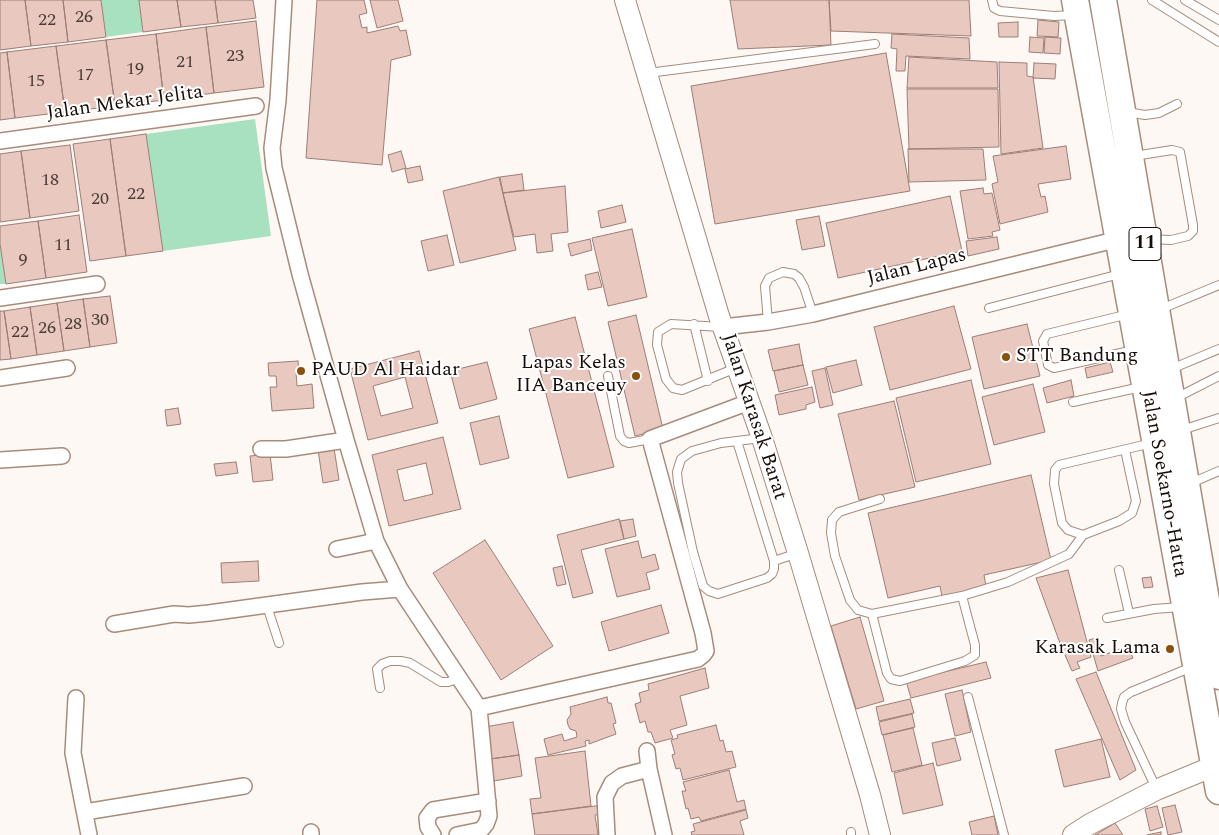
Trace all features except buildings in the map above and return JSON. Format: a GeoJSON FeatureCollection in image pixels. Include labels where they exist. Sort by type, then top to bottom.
{"type":"FeatureCollection","features":[{"type":"Feature","properties":{"kind":"highway","name":"Jalan Soekarno-Hatta"},"geometry":{"type":"LineString","coordinates":[[1103,1],[1130,157],[1131,239],[1125,273],[1144,312],[1167,371],[1172,400],[1166,437],[1185,606],[1217,778]]}},
{"type":"Feature","properties":{"kind":"highway","name":"Jalan Soekarno-Hatta"},"geometry":{"type":"LineString","coordinates":[[1077,7],[1131,239],[1144,312],[1139,349],[1146,386],[1186,485],[1219,676]]}},
{"type":"Feature","properties":{"kind":"street"},"geometry":{"type":"LineString","coordinates":[[284,0],[278,100],[272,148],[274,168],[300,274],[376,541],[400,589],[479,708],[489,816],[481,830],[457,835]]}},
{"type":"Feature","properties":{"kind":"street","name":"Jalan Karasak Barat"},"geometry":{"type":"LineString","coordinates":[[625,0],[723,327],[762,438],[798,553],[870,795],[880,835]]}},
{"type":"Feature","properties":{"kind":"street","name":"Jalan Mekar Jelita"},"geometry":{"type":"LineString","coordinates":[[0,141],[256,106]]}},
{"type":"Feature","properties":{"kind":"street","name":"Jalan Lapas"},"geometry":{"type":"LineString","coordinates":[[723,327],[813,314],[1131,239]]}},
{"type":"Feature","properties":{"kind":"street"},"geometry":{"type":"LineString","coordinates":[[0,298],[96,284]]}},
{"type":"Feature","properties":{"kind":"street"},"geometry":{"type":"LineString","coordinates":[[0,378],[67,368]]}},
{"type":"Feature","properties":{"kind":"street"},"geometry":{"type":"LineString","coordinates":[[479,708],[698,659],[704,655],[706,651],[704,633],[650,439],[749,402]]}},
{"type":"Feature","properties":{"kind":"street"},"geometry":{"type":"LineString","coordinates":[[261,449],[286,450],[346,440]]}},
{"type":"Feature","properties":{"kind":"street"},"geometry":{"type":"LineString","coordinates":[[0,460],[62,456]]}},
{"type":"Feature","properties":{"kind":"street"},"geometry":{"type":"LineString","coordinates":[[337,549],[376,541]]}},
{"type":"Feature","properties":{"kind":"street"},"geometry":{"type":"LineString","coordinates":[[114,624],[174,614],[189,615],[362,592],[400,589]]}},
{"type":"Feature","properties":{"kind":"street"},"geometry":{"type":"LineString","coordinates":[[76,698],[73,753],[89,835]]}},
{"type":"Feature","properties":{"kind":"street"},"geometry":{"type":"LineString","coordinates":[[647,750],[649,769],[664,835]]}},
{"type":"Feature","properties":{"kind":"street"},"geometry":{"type":"LineString","coordinates":[[607,835],[605,797],[612,783],[622,776],[649,769]]}},
{"type":"Feature","properties":{"kind":"street"},"geometry":{"type":"LineString","coordinates":[[1077,834],[1090,824],[1156,790],[1217,778]]}},
{"type":"Feature","properties":{"kind":"street"},"geometry":{"type":"LineString","coordinates":[[85,812],[244,786]]}},
{"type":"Feature","properties":{"kind":"street"},"geometry":{"type":"LineString","coordinates":[[433,835],[428,827],[427,818],[433,810],[488,801]]}},
{"type":"Feature","properties":{"kind":"lane"},"geometry":{"type":"LineString","coordinates":[[992,0],[994,8],[1000,11],[1054,16],[1077,7]]}},
{"type":"Feature","properties":{"kind":"lane"},"geometry":{"type":"LineString","coordinates":[[1152,0],[1219,42]]}},
{"type":"Feature","properties":{"kind":"lane"},"geometry":{"type":"LineString","coordinates":[[1185,0],[1219,20]]}},
{"type":"Feature","properties":{"kind":"lane"},"geometry":{"type":"LineString","coordinates":[[646,74],[875,44]]}},
{"type":"Feature","properties":{"kind":"lane"},"geometry":{"type":"LineString","coordinates":[[1122,112],[1145,115],[1159,113],[1177,104]]}},
{"type":"Feature","properties":{"kind":"lane"},"geometry":{"type":"LineString","coordinates":[[1130,157],[1172,150],[1180,152],[1193,225],[1193,231],[1188,236],[1170,240],[1131,239]]}},
{"type":"Feature","properties":{"kind":"lane"},"geometry":{"type":"LineString","coordinates":[[768,322],[765,286],[769,278],[783,272],[794,274],[799,278],[813,314]]}},
{"type":"Feature","properties":{"kind":"lane"},"geometry":{"type":"LineString","coordinates":[[989,308],[1125,273]]}},
{"type":"Feature","properties":{"kind":"lane"},"geometry":{"type":"LineString","coordinates":[[1139,349],[1054,368],[1048,365],[1043,341],[1047,334],[1144,312],[1219,285]]}},
{"type":"Feature","properties":{"kind":"lane"},"geometry":{"type":"LineString","coordinates":[[723,327],[671,324],[658,332],[658,345],[666,379],[674,388],[682,390],[736,368]]}},
{"type":"Feature","properties":{"kind":"lane"},"geometry":{"type":"LineString","coordinates":[[694,324],[708,380]]}},
{"type":"Feature","properties":{"kind":"lane"},"geometry":{"type":"LineString","coordinates":[[1167,371],[1219,349]]}},
{"type":"Feature","properties":{"kind":"lane"},"geometry":{"type":"LineString","coordinates":[[608,376],[620,436],[629,443],[650,439]]}},
{"type":"Feature","properties":{"kind":"lane"},"geometry":{"type":"LineString","coordinates":[[1172,400],[1219,376]]}},
{"type":"Feature","properties":{"kind":"lane"},"geometry":{"type":"LineString","coordinates":[[1073,402],[1146,386]]}},
{"type":"Feature","properties":{"kind":"lane"},"geometry":{"type":"LineString","coordinates":[[1083,535],[1068,530],[1062,523],[1054,484],[1054,470],[1059,465],[1125,450],[1219,418]]}},
{"type":"Feature","properties":{"kind":"lane"},"geometry":{"type":"LineString","coordinates":[[737,441],[774,561],[774,569],[767,578],[718,594],[709,592],[703,586],[693,552],[677,472],[681,459],[692,451],[737,441],[762,438]]}},
{"type":"Feature","properties":{"kind":"lane"},"geometry":{"type":"LineString","coordinates":[[880,499],[839,512],[832,520],[831,533],[835,556],[850,600],[858,610],[872,614],[962,596],[1008,582],[1069,554],[1083,535],[1119,521],[1132,513],[1136,501],[1125,450]]}},
{"type":"Feature","properties":{"kind":"lane"},"geometry":{"type":"LineString","coordinates":[[1186,485],[1219,471]]}},
{"type":"Feature","properties":{"kind":"lane"},"geometry":{"type":"LineString","coordinates":[[774,561],[798,553]]}},
{"type":"Feature","properties":{"kind":"lane"},"geometry":{"type":"LineString","coordinates":[[1119,570],[1129,613]]}},
{"type":"Feature","properties":{"kind":"lane"},"geometry":{"type":"LineString","coordinates":[[872,614],[887,673],[891,679],[900,681],[965,661],[975,655],[975,645],[962,596]]}},
{"type":"Feature","properties":{"kind":"lane"},"geometry":{"type":"LineString","coordinates":[[267,606],[279,643]]}},
{"type":"Feature","properties":{"kind":"lane"},"geometry":{"type":"LineString","coordinates":[[1107,618],[1129,613],[1185,606]]}},
{"type":"Feature","properties":{"kind":"lane"},"geometry":{"type":"LineString","coordinates":[[380,688],[378,668],[390,661],[410,663],[441,682],[460,678]]}},
{"type":"Feature","properties":{"kind":"lane"},"geometry":{"type":"LineString","coordinates":[[1156,790],[1125,722],[1121,709],[1122,703],[1124,697],[1131,692],[1196,665]]}},
{"type":"Feature","properties":{"kind":"lane"},"geometry":{"type":"LineString","coordinates":[[968,697],[1004,835]]}},
{"type":"Feature","properties":{"kind":"green space"},"geometry":{"type":"Polygon","coordinates":[[[101,0],[139,0],[143,32],[106,37],[101,0]]]}},
{"type":"Feature","properties":{"kind":"green space"},"geometry":{"type":"Polygon","coordinates":[[[255,119],[271,236],[163,251],[146,134],[255,119]]]}},
{"type":"Feature","properties":{"kind":"green space"},"geometry":{"type":"Polygon","coordinates":[[[0,244],[6,284],[0,284],[0,244]]]}},
{"type":"Feature","properties":{"kind":"place","name":"STT Bandung"},"geometry":{"type":"Point","coordinates":[1006,357]}},
{"type":"Feature","properties":{"kind":"place","name":"PAUD Al Haidar"},"geometry":{"type":"Point","coordinates":[301,371]}},
{"type":"Feature","properties":{"kind":"place","name":"Lapas Kelas IIA Banceuy"},"geometry":{"type":"Point","coordinates":[636,376]}},
{"type":"Feature","properties":{"kind":"place","name":"Karasak Lama"},"geometry":{"type":"Point","coordinates":[1170,649]}}]}
